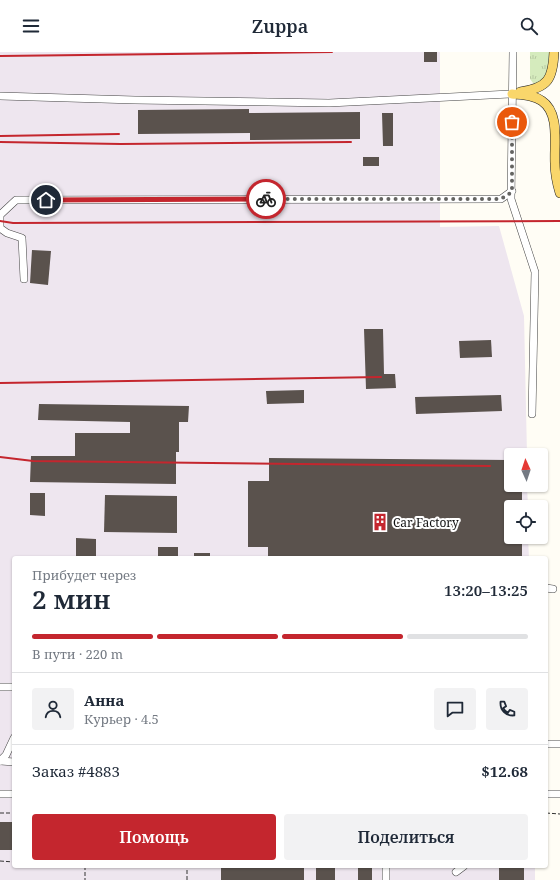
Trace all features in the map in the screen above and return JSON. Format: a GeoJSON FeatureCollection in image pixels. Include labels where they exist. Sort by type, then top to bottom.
{"type":"FeatureCollection","features":[{"type":"Feature","properties":{"kind":"main road"},"geometry":{"type":"LineString","coordinates":[[512,94],[536,89],[543,85],[549,78],[553,68],[554,52]]}},
{"type":"Feature","properties":{"kind":"main road"},"geometry":{"type":"LineString","coordinates":[[512,94],[535,97],[544,102],[549,108],[553,118],[555,170],[560,193]]}},
{"type":"Feature","properties":{"kind":"street"},"geometry":{"type":"LineString","coordinates":[[513,52],[512,199],[535,272],[532,414]]}},
{"type":"Feature","properties":{"kind":"street"},"geometry":{"type":"LineString","coordinates":[[0,96],[329,103],[512,94]]}},
{"type":"Feature","properties":{"kind":"street"},"geometry":{"type":"LineString","coordinates":[[24,279],[22,238],[7,234],[0,228],[0,215],[16,200],[501,199],[512,192]]}},
{"type":"Feature","properties":{"kind":"street"},"geometry":{"type":"LineString","coordinates":[[0,687],[12,687]]}},
{"type":"Feature","properties":{"kind":"street"},"geometry":{"type":"LineString","coordinates":[[0,761],[6,755],[12,742]]}},
{"type":"Feature","properties":{"kind":"street"},"geometry":{"type":"LineString","coordinates":[[548,744],[560,744]]}},
{"type":"Feature","properties":{"kind":"street"},"geometry":{"type":"LineString","coordinates":[[0,761],[12,762]]}},
{"type":"Feature","properties":{"kind":"street"},"geometry":{"type":"LineString","coordinates":[[0,794],[12,794]]}},
{"type":"Feature","properties":{"kind":"street"},"geometry":{"type":"LineString","coordinates":[[548,794],[560,794]]}},
{"type":"Feature","properties":{"kind":"street"},"geometry":{"type":"LineString","coordinates":[[386,868],[386,880]]}},
{"type":"Feature","properties":{"kind":"street"},"geometry":{"type":"LineString","coordinates":[[456,872],[461,868]]}},
{"type":"Feature","properties":{"kind":"path"},"geometry":{"type":"LineString","coordinates":[[0,813],[12,813]]}},
{"type":"Feature","properties":{"kind":"path"},"geometry":{"type":"LineString","coordinates":[[548,813],[560,814]]}},
{"type":"Feature","properties":{"kind":"path"},"geometry":{"type":"LineString","coordinates":[[0,861],[12,862]]}},
{"type":"Feature","properties":{"kind":"path"},"geometry":{"type":"LineString","coordinates":[[85,868],[85,880]]}},
{"type":"Feature","properties":{"kind":"path"},"geometry":{"type":"LineString","coordinates":[[187,880],[188,868]]}},
{"type":"Feature","properties":{"kind":"shaded area"},"geometry":{"type":"Polygon","coordinates":[[[0,52],[440,52],[440,227],[499,226],[524,316],[527,448],[504,448],[504,492],[527,492],[528,500],[504,500],[504,544],[528,544],[529,556],[12,556],[12,868],[535,868],[535,880],[0,880],[0,52]]]}},
{"type":"Feature","properties":{"kind":"green space"},"geometry":{"type":"Polygon","coordinates":[[[530,52],[551,52],[548,75],[539,83],[533,83],[530,79],[530,52]]]}},
{"type":"Feature","properties":{"kind":"building"},"geometry":{"type":"Polygon","coordinates":[[[424,52],[437,52],[437,62],[424,62],[424,52]]]}},
{"type":"Feature","properties":{"kind":"building"},"geometry":{"type":"Polygon","coordinates":[[[249,109],[249,113],[360,112],[360,139],[250,140],[250,133],[138,134],[138,110],[249,109]]]}},
{"type":"Feature","properties":{"kind":"building"},"geometry":{"type":"Polygon","coordinates":[[[382,113],[393,113],[393,146],[383,146],[382,113]]]}},
{"type":"Feature","properties":{"kind":"building"},"geometry":{"type":"Polygon","coordinates":[[[363,157],[379,157],[379,166],[363,166],[363,157]]]}},
{"type":"Feature","properties":{"kind":"building"},"geometry":{"type":"Polygon","coordinates":[[[32,250],[51,251],[48,285],[30,283],[32,250]]]}},
{"type":"Feature","properties":{"kind":"building"},"geometry":{"type":"Polygon","coordinates":[[[364,329],[383,329],[384,374],[395,374],[396,388],[366,389],[364,329]]]}},
{"type":"Feature","properties":{"kind":"building"},"geometry":{"type":"Polygon","coordinates":[[[491,340],[492,357],[460,358],[459,341],[491,340]]]}},
{"type":"Feature","properties":{"kind":"building"},"geometry":{"type":"Polygon","coordinates":[[[304,390],[304,403],[267,404],[266,391],[304,390]]]}},
{"type":"Feature","properties":{"kind":"building"},"geometry":{"type":"Polygon","coordinates":[[[501,395],[502,411],[416,414],[415,397],[501,395]]]}},
{"type":"Feature","properties":{"kind":"building"},"geometry":{"type":"Polygon","coordinates":[[[39,404],[189,406],[188,422],[179,422],[179,452],[176,452],[176,484],[30,482],[31,456],[75,456],[75,433],[130,433],[130,422],[38,420],[39,404]]]}},
{"type":"Feature","properties":{"kind":"building","name":"Car Factory"},"geometry":{"type":"Polygon","coordinates":[[[269,458],[504,460],[504,492],[522,492],[522,500],[504,500],[504,544],[522,544],[522,556],[268,556],[268,547],[248,547],[248,481],[269,481],[269,458]]]}},
{"type":"Feature","properties":{"kind":"building"},"geometry":{"type":"Polygon","coordinates":[[[30,493],[45,493],[45,516],[30,515],[30,493]]]}},
{"type":"Feature","properties":{"kind":"building"},"geometry":{"type":"Polygon","coordinates":[[[105,495],[177,496],[177,533],[104,532],[105,495]]]}},
{"type":"Feature","properties":{"kind":"building"},"geometry":{"type":"Polygon","coordinates":[[[76,538],[96,539],[96,556],[76,556],[76,538]]]}},
{"type":"Feature","properties":{"kind":"building"},"geometry":{"type":"Polygon","coordinates":[[[158,547],[178,547],[178,556],[158,556],[158,547]]]}},
{"type":"Feature","properties":{"kind":"building"},"geometry":{"type":"Polygon","coordinates":[[[194,553],[210,553],[210,556],[194,556],[194,553]]]}},
{"type":"Feature","properties":{"kind":"building"},"geometry":{"type":"Polygon","coordinates":[[[0,822],[12,822],[12,850],[0,850],[0,822]]]}},
{"type":"Feature","properties":{"kind":"building"},"geometry":{"type":"Polygon","coordinates":[[[221,868],[304,868],[304,880],[221,880],[221,868]]]}},
{"type":"Feature","properties":{"kind":"building"},"geometry":{"type":"Polygon","coordinates":[[[316,868],[335,868],[335,880],[316,880],[316,868]]]}},
{"type":"Feature","properties":{"kind":"building"},"geometry":{"type":"Polygon","coordinates":[[[358,868],[372,868],[372,880],[358,880],[358,868]]]}},
{"type":"Feature","properties":{"kind":"building"},"geometry":{"type":"Polygon","coordinates":[[[499,868],[524,868],[524,880],[499,880],[499,868]]]}},
{"type":"Feature","properties":{"kind":"railway"},"geometry":{"type":"LineString","coordinates":[[0,56],[332,52]]}},
{"type":"Feature","properties":{"kind":"railway"},"geometry":{"type":"LineString","coordinates":[[0,136],[119,134]]}},
{"type":"Feature","properties":{"kind":"railway"},"geometry":{"type":"LineString","coordinates":[[0,142],[121,144],[351,142]]}},
{"type":"Feature","properties":{"kind":"railway"},"geometry":{"type":"LineString","coordinates":[[0,221],[13,223],[560,221]]}},
{"type":"Feature","properties":{"kind":"railway"},"geometry":{"type":"LineString","coordinates":[[0,383],[381,377]]}},
{"type":"Feature","properties":{"kind":"railway"},"geometry":{"type":"LineString","coordinates":[[0,457],[33,461],[490,466]]}},
{"type":"Feature","properties":{"kind":"way so far"},"geometry":{"type":"LineString","coordinates":[[266,199],[501,199],[512,192],[512,122]]}},
{"type":"Feature","properties":{"kind":"place","name":"Car Factory"},"geometry":{"type":"Point","coordinates":[380,522]}},
{"type":"Feature","properties":{"kind":"route"},"geometry":{"type":"LineString","coordinates":[[46,200],[266,199]]}}]}
